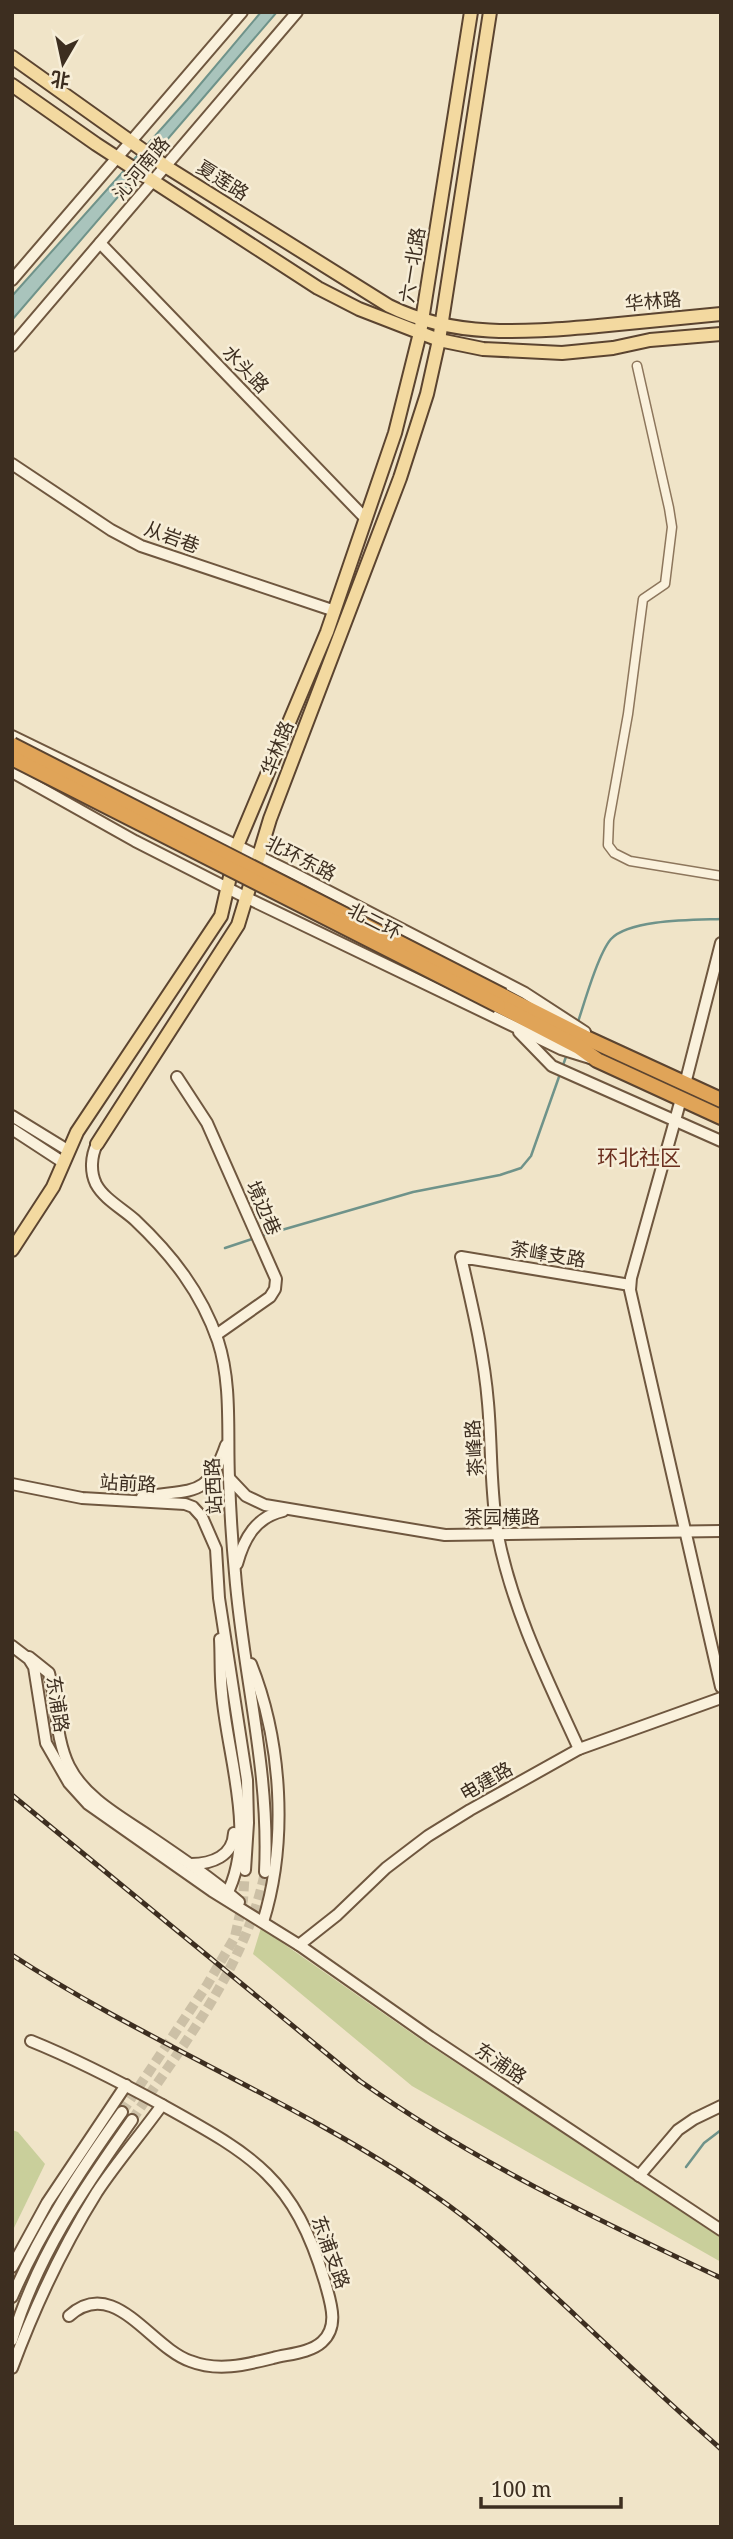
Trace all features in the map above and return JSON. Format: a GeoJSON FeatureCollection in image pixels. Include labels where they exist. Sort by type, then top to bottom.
{"type":"FeatureCollection","features":[{"type":"Feature","properties":{"kind":"highway","name":"北二环"},"geometry":{"type":"LineString","coordinates":[[12,745],[574,1039],[597,1060],[721,1117]]}},
{"type":"Feature","properties":{"kind":"highway","name":"北二环"},"geometry":{"type":"LineString","coordinates":[[12,758],[500,1001]]}},
{"type":"Feature","properties":{"kind":"highway","name":"北二环"},"geometry":{"type":"LineString","coordinates":[[574,1039],[603,1044],[721,1100]]}},
{"type":"Feature","properties":{"kind":"main road","name":"沁河南路"},"geometry":{"type":"LineString","coordinates":[[12,280],[242,12]]}},
{"type":"Feature","properties":{"kind":"main road","name":"沁河南路"},"geometry":{"type":"LineString","coordinates":[[12,346],[297,12]]}},
{"type":"Feature","properties":{"kind":"main road","name":"六一北路"},"geometry":{"type":"LineString","coordinates":[[366,519],[395,433],[421,326],[471,12]]}},
{"type":"Feature","properties":{"kind":"main road","name":"六一北路"},"geometry":{"type":"LineString","coordinates":[[439,340],[490,12]]}},
{"type":"Feature","properties":{"kind":"main road","name":"夏莲路"},"geometry":{"type":"LineString","coordinates":[[12,57],[130,143],[421,326]]}},
{"type":"Feature","properties":{"kind":"main road","name":"夏莲路"},"geometry":{"type":"LineString","coordinates":[[12,85],[318,288],[359,309],[421,326]]}},
{"type":"Feature","properties":{"kind":"main road","name":"水头路"},"geometry":{"type":"LineString","coordinates":[[100,243],[366,519]]}},
{"type":"Feature","properties":{"kind":"main road","name":"华林路"},"geometry":{"type":"LineString","coordinates":[[421,326],[441,324],[508,333],[721,314]]}},
{"type":"Feature","properties":{"kind":"main road","name":"华林路"},"geometry":{"type":"LineString","coordinates":[[421,326],[439,340],[483,349],[562,353],[613,348],[650,340],[721,334]]}},
{"type":"Feature","properties":{"kind":"main road","name":"华林路"},"geometry":{"type":"LineString","coordinates":[[97,1143],[238,925],[258,856],[400,478],[427,394],[439,340]]}},
{"type":"Feature","properties":{"kind":"main road","name":"从岩巷"},"geometry":{"type":"LineString","coordinates":[[12,464],[111,530],[141,546],[335,611]]}},
{"type":"Feature","properties":{"kind":"main road","name":"华林路"},"geometry":{"type":"LineString","coordinates":[[12,1250],[53,1187],[77,1132],[221,916],[237,846],[335,611],[366,519]]}},
{"type":"Feature","properties":{"kind":"main road","name":"北环东路"},"geometry":{"type":"LineString","coordinates":[[12,736],[258,856],[525,993],[574,1039]]}},
{"type":"Feature","properties":{"kind":"main road"},"geometry":{"type":"LineString","coordinates":[[12,772],[226,888],[514,1027],[574,1039]]}},
{"type":"Feature","properties":{"kind":"main road"},"geometry":{"type":"LineString","coordinates":[[685,1084],[721,943]]}},
{"type":"Feature","properties":{"kind":"main road"},"geometry":{"type":"LineString","coordinates":[[514,1027],[552,1066],[721,1141]]}},
{"type":"Feature","properties":{"kind":"main road","name":"境边巷"},"geometry":{"type":"LineString","coordinates":[[177,1077],[207,1123],[276,1279],[273,1293],[216,1335]]}},
{"type":"Feature","properties":{"kind":"main road"},"geometry":{"type":"LineString","coordinates":[[681,1099],[630,1285],[721,1687]]}},
{"type":"Feature","properties":{"kind":"main road"},"geometry":{"type":"LineString","coordinates":[[12,1115],[66,1157]]}},
{"type":"Feature","properties":{"kind":"main road"},"geometry":{"type":"LineString","coordinates":[[12,1129],[66,1157]]}},
{"type":"Feature","properties":{"kind":"main road","name":"站西路"},"geometry":{"type":"LineString","coordinates":[[97,1143],[92,1162],[97,1185],[154,1238],[182,1270],[194,1288],[216,1335],[223,1365],[235,1571],[243,1644],[263,1771],[265,1872]]}},
{"type":"Feature","properties":{"kind":"main road","name":"茶峰支路"},"geometry":{"type":"LineString","coordinates":[[461,1257],[630,1285]]}},
{"type":"Feature","properties":{"kind":"main road","name":"茶峰路"},"geometry":{"type":"LineString","coordinates":[[461,1257],[481,1347],[498,1535],[523,1625],[579,1749]]}},
{"type":"Feature","properties":{"kind":"main road"},"geometry":{"type":"LineString","coordinates":[[122,1500],[196,1490],[214,1475],[228,1437]]}},
{"type":"Feature","properties":{"kind":"main road","name":"茶园横路"},"geometry":{"type":"LineString","coordinates":[[229,1478],[237,1489],[255,1501],[286,1510],[431,1534],[721,1531]]}},
{"type":"Feature","properties":{"kind":"main road","name":"站前路"},"geometry":{"type":"LineString","coordinates":[[12,1484],[67,1496],[185,1504],[193,1507],[206,1523],[216,1549],[219,1598]]}},
{"type":"Feature","properties":{"kind":"main road"},"geometry":{"type":"LineString","coordinates":[[235,1571],[242,1548],[255,1527],[264,1518],[286,1510]]}},
{"type":"Feature","properties":{"kind":"main road"},"geometry":{"type":"LineString","coordinates":[[219,1598],[222,1694],[238,1809],[237,1868],[226,1896]]}},
{"type":"Feature","properties":{"kind":"main road"},"geometry":{"type":"LineString","coordinates":[[219,1598],[247,1780],[245,1870]]}},
{"type":"Feature","properties":{"kind":"main road"},"geometry":{"type":"LineString","coordinates":[[243,1644],[261,1689],[278,1798],[277,1863],[263,1922]]}},
{"type":"Feature","properties":{"kind":"main road","name":"东浦路"},"geometry":{"type":"LineString","coordinates":[[15,1649],[50,1673],[63,1749],[68,1764],[81,1783],[103,1804],[190,1864],[226,1896]]}},
{"type":"Feature","properties":{"kind":"main road","name":"东浦路"},"geometry":{"type":"LineString","coordinates":[[15,1649],[29,1659],[34,1667],[42,1730],[48,1749],[75,1790],[103,1816],[721,2230]]}},
{"type":"Feature","properties":{"kind":"main road","name":"电建路"},"geometry":{"type":"LineString","coordinates":[[299,1945],[337,1915],[386,1868],[428,1836],[470,1810],[579,1749],[721,1698]]}},
{"type":"Feature","properties":{"kind":"main road"},"geometry":{"type":"LineString","coordinates":[[190,1864],[205,1863],[226,1853],[234,1842],[238,1809]]}},
{"type":"Feature","properties":{"kind":"main road","name":"东浦支路"},"geometry":{"type":"LineString","coordinates":[[31,2041],[80,2061],[126,2085],[241,2150],[257,2163],[285,2194],[307,2230],[332,2312],[328,2336],[314,2348],[241,2366],[216,2367],[179,2357],[121,2311],[109,2305],[100,2303],[83,2306],[69,2316]]}},
{"type":"Feature","properties":{"kind":"main road"},"geometry":{"type":"LineString","coordinates":[[12,2267],[54,2191],[126,2085]]}},
{"type":"Feature","properties":{"kind":"main road"},"geometry":{"type":"LineString","coordinates":[[12,2368],[41,2295],[72,2233],[99,2190],[162,2105]]}},
{"type":"Feature","properties":{"kind":"main road"},"geometry":{"type":"LineString","coordinates":[[639,2176],[678,2130],[721,2106]]}},
{"type":"Feature","properties":{"kind":"main road"},"geometry":{"type":"LineString","coordinates":[[12,2297],[60,2203],[122,2112]]}},
{"type":"Feature","properties":{"kind":"main road"},"geometry":{"type":"LineString","coordinates":[[12,2340],[30,2289],[65,2218],[131,2120]]}},
{"type":"Feature","properties":{"kind":"street"},"geometry":{"type":"LineString","coordinates":[[637,366],[672,527],[665,584],[643,599],[628,714],[609,820],[608,845],[614,853],[630,861],[721,876]]}},
{"type":"Feature","properties":{"kind":"green space"},"geometry":{"type":"Polygon","coordinates":[[[261,1928],[420,2039],[721,2238],[721,2262],[412,2086],[253,1954],[261,1928]]]}},
{"type":"Feature","properties":{"kind":"green space"},"geometry":{"type":"Polygon","coordinates":[[[12,2130],[18,2132],[45,2164],[12,2232],[12,2130]]]}},
{"type":"Feature","properties":{"kind":"water"},"geometry":{"type":"Polygon","coordinates":[[[261,12],[277,12],[12,320],[12,296],[187,100],[261,12]]]}},
{"type":"Feature","properties":{"kind":"waterway"},"geometry":{"type":"LineString","coordinates":[[577,1025],[596,967],[606,946],[620,932],[647,924],[721,919]]}},
{"type":"Feature","properties":{"kind":"waterway"},"geometry":{"type":"LineString","coordinates":[[562,1068],[567,1054]]}},
{"type":"Feature","properties":{"kind":"waterway"},"geometry":{"type":"LineString","coordinates":[[261,1236],[413,1192],[500,1175],[521,1168],[531,1156],[560,1074]]}},
{"type":"Feature","properties":{"kind":"waterway"},"geometry":{"type":"LineString","coordinates":[[225,1248],[255,1238]]}},
{"type":"Feature","properties":{"kind":"waterway"},"geometry":{"type":"LineString","coordinates":[[686,2167],[704,2143],[721,2130]]}},
{"type":"Feature","properties":{"kind":"tunnel"},"geometry":{"type":"LineString","coordinates":[[122,2112],[207,1985],[235,1937],[243,1900],[245,1870]]}},
{"type":"Feature","properties":{"kind":"tunnel"},"geometry":{"type":"LineString","coordinates":[[132,2120],[192,2032],[228,1971],[244,1940],[265,1872]]}},
{"type":"Feature","properties":{"kind":"railway"},"geometry":{"type":"LineString","coordinates":[[12,1795],[360,2081],[447,2138],[491,2163],[581,2211],[721,2278]]}},
{"type":"Feature","properties":{"kind":"railway"},"geometry":{"type":"LineString","coordinates":[[12,1955],[116,2017],[328,2130],[431,2193],[470,2221],[506,2252],[721,2449]]}},
{"type":"Feature","properties":{"kind":"district","name":"环北社区"},"geometry":{"type":"Point","coordinates":[639,1157]}}]}
